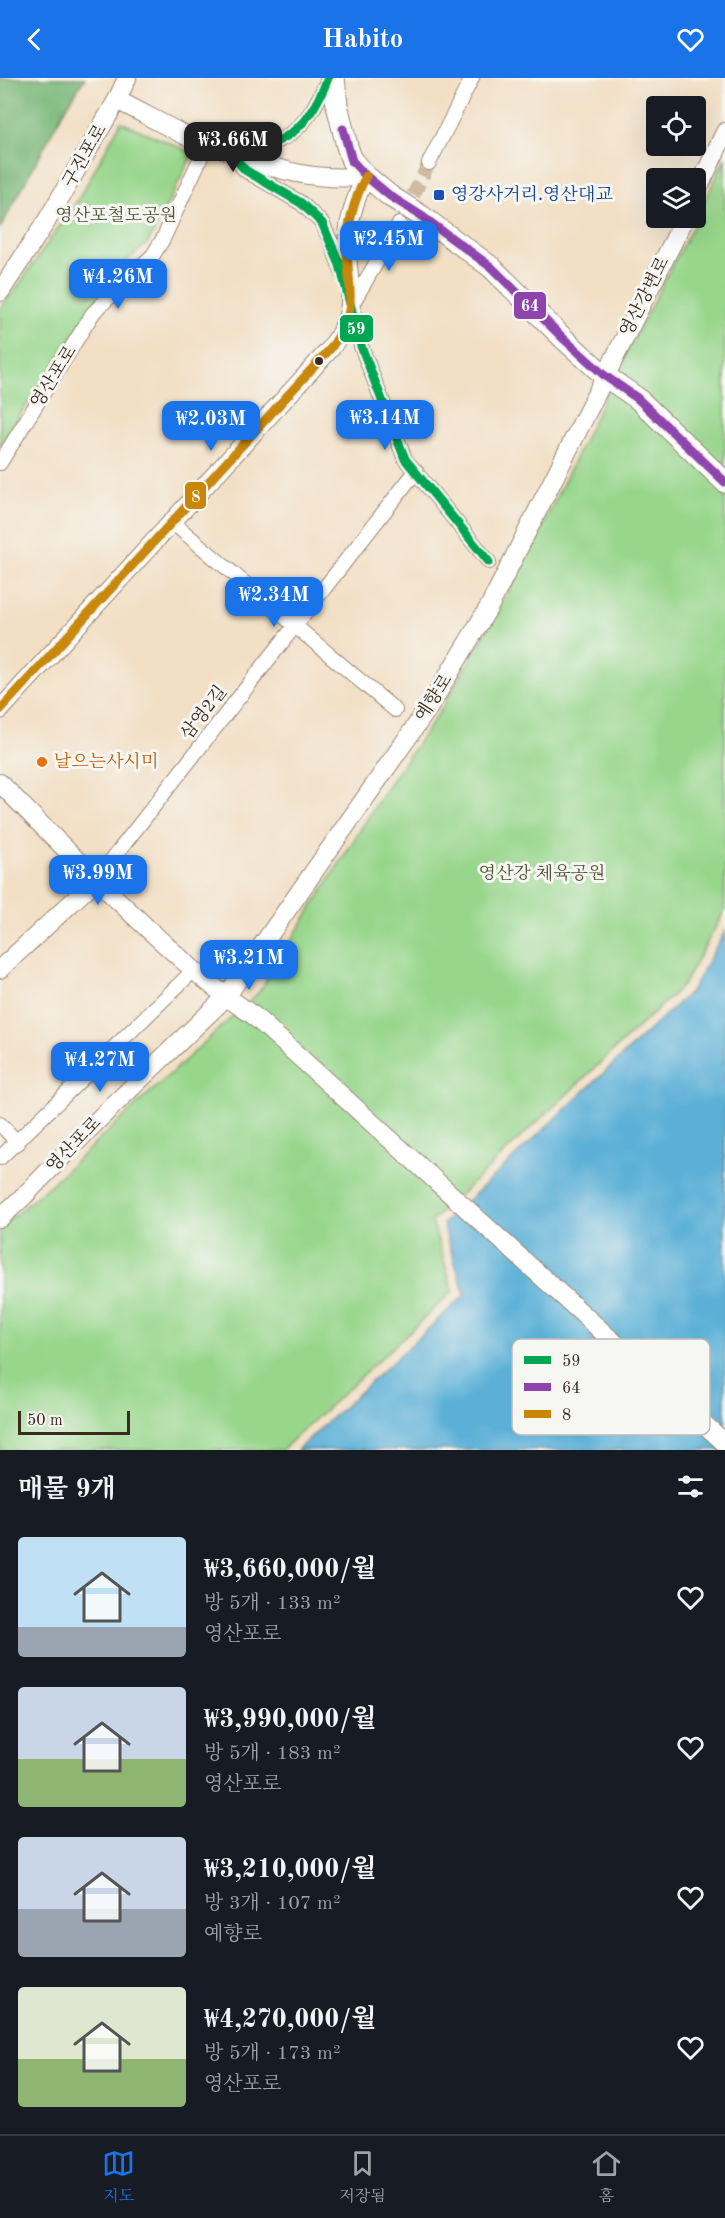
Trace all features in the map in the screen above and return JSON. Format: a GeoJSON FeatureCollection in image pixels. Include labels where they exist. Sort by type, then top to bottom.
{"type":"FeatureCollection","features":[{"type":"Feature","properties":{"kind":"main road"},"geometry":{"type":"LineString","coordinates":[[334,78],[337,105],[347,146],[352,161],[366,176],[390,196],[491,267],[564,339],[605,376],[637,398],[725,482]]}},
{"type":"Feature","properties":{"kind":"street","name":"구진포로"},"geometry":{"type":"LineString","coordinates":[[0,292],[46,222],[127,78]]}},
{"type":"Feature","properties":{"kind":"street"},"geometry":{"type":"LineString","coordinates":[[229,151],[279,141],[302,125],[321,95],[328,78]]}},
{"type":"Feature","properties":{"kind":"street"},"geometry":{"type":"LineString","coordinates":[[429,163],[472,78]]}},
{"type":"Feature","properties":{"kind":"street"},"geometry":{"type":"LineString","coordinates":[[117,99],[207,144],[251,161],[313,177],[366,176]]}},
{"type":"Feature","properties":{"kind":"street"},"geometry":{"type":"LineString","coordinates":[[706,172],[725,132]]}},
{"type":"Feature","properties":{"kind":"street","name":"영산포로"},"geometry":{"type":"LineString","coordinates":[[0,463],[93,313],[153,255],[163,239],[207,144]]}},
{"type":"Feature","properties":{"kind":"street"},"geometry":{"type":"LineString","coordinates":[[229,151],[245,170],[301,203],[322,223],[340,265],[352,304],[361,346],[405,459],[489,562]]}},
{"type":"Feature","properties":{"kind":"street"},"geometry":{"type":"LineString","coordinates":[[352,304],[347,250],[350,214],[355,197],[366,176]]}},
{"type":"Feature","properties":{"kind":"street"},"geometry":{"type":"LineString","coordinates":[[0,710],[331,348],[346,322],[352,304],[399,224]]}},
{"type":"Feature","properties":{"kind":"street","name":"영산강변로"},"geometry":{"type":"LineString","coordinates":[[605,376],[680,228]]}},
{"type":"Feature","properties":{"kind":"street","name":"예향로"},"geometry":{"type":"LineString","coordinates":[[226,997],[417,725],[460,657],[516,554],[605,376]]}},
{"type":"Feature","properties":{"kind":"street","name":"삼영2길"},"geometry":{"type":"LineString","coordinates":[[96,880],[416,471]]}},
{"type":"Feature","properties":{"kind":"street"},"geometry":{"type":"LineString","coordinates":[[172,522],[395,710]]}},
{"type":"Feature","properties":{"kind":"street"},"geometry":{"type":"LineString","coordinates":[[0,783],[96,880],[194,970],[226,997],[253,1015],[610,1339]]}},
{"type":"Feature","properties":{"kind":"street"},"geometry":{"type":"LineString","coordinates":[[0,969],[96,880]]}},
{"type":"Feature","properties":{"kind":"street"},"geometry":{"type":"LineString","coordinates":[[0,1158],[194,970]]}},
{"type":"Feature","properties":{"kind":"street","name":"영산포로"},"geometry":{"type":"LineString","coordinates":[[0,1218],[226,997]]}},
{"type":"Feature","properties":{"kind":"street"},"geometry":{"type":"LineString","coordinates":[[0,1124],[18,1143]]}},
{"type":"Feature","properties":{"kind":"street"},"geometry":{"type":"LineString","coordinates":[[710,1429],[725,1443]]}},
{"type":"Feature","properties":{"kind":"green space"},"geometry":{"type":"Polygon","coordinates":[[[0,78],[85,78],[62,114],[0,229],[0,78]]]}},
{"type":"Feature","properties":{"kind":"green space","name":"영산포철도공원"},"geometry":{"type":"Polygon","coordinates":[[[121,122],[193,153],[148,243],[120,266],[0,445],[0,308],[79,198],[121,122]]]}},
{"type":"Feature","properties":{"kind":"green space","name":"영산강 체육공원"},"geometry":{"type":"Polygon","coordinates":[[[725,158],[725,910],[683,985],[432,1221],[453,1291],[282,1450],[0,1450],[0,1228],[51,1184],[259,992],[389,784],[438,714],[498,612],[532,548],[620,365],[692,228],[706,228],[706,198],[725,158]]]}},
{"type":"Feature","properties":{"kind":"water"},"geometry":{"type":"Polygon","coordinates":[[[725,931],[725,1450],[297,1450],[465,1295],[443,1224],[691,991],[725,931]]]}},
{"type":"Feature","properties":{"kind":"tunnel"},"geometry":{"type":"LineString","coordinates":[[404,214],[429,163]]}},
{"type":"Feature","properties":{"kind":"transit line","name":"59"},"geometry":{"type":"LineString","coordinates":[[328,78],[310,114],[289,135],[268,144],[229,151],[245,170],[301,203],[322,223],[340,265],[361,346],[405,459],[489,562]]}},
{"type":"Feature","properties":{"kind":"transit line","name":"64"},"geometry":{"type":"LineString","coordinates":[[343,129],[352,161],[366,176],[390,196],[491,267],[564,339],[605,376],[637,398],[725,482]]}},
{"type":"Feature","properties":{"kind":"transit line","name":"8"},"geometry":{"type":"LineString","coordinates":[[0,710],[331,348],[349,312],[348,231],[355,203],[366,176]]}},
{"type":"Feature","properties":{"kind":"place","name":"영강사거리.영산대교"},"geometry":{"type":"Point","coordinates":[439,195]}},
{"type":"Feature","properties":{"kind":"place","name":"날으는사시미"},"geometry":{"type":"Point","coordinates":[42,762]}}]}
